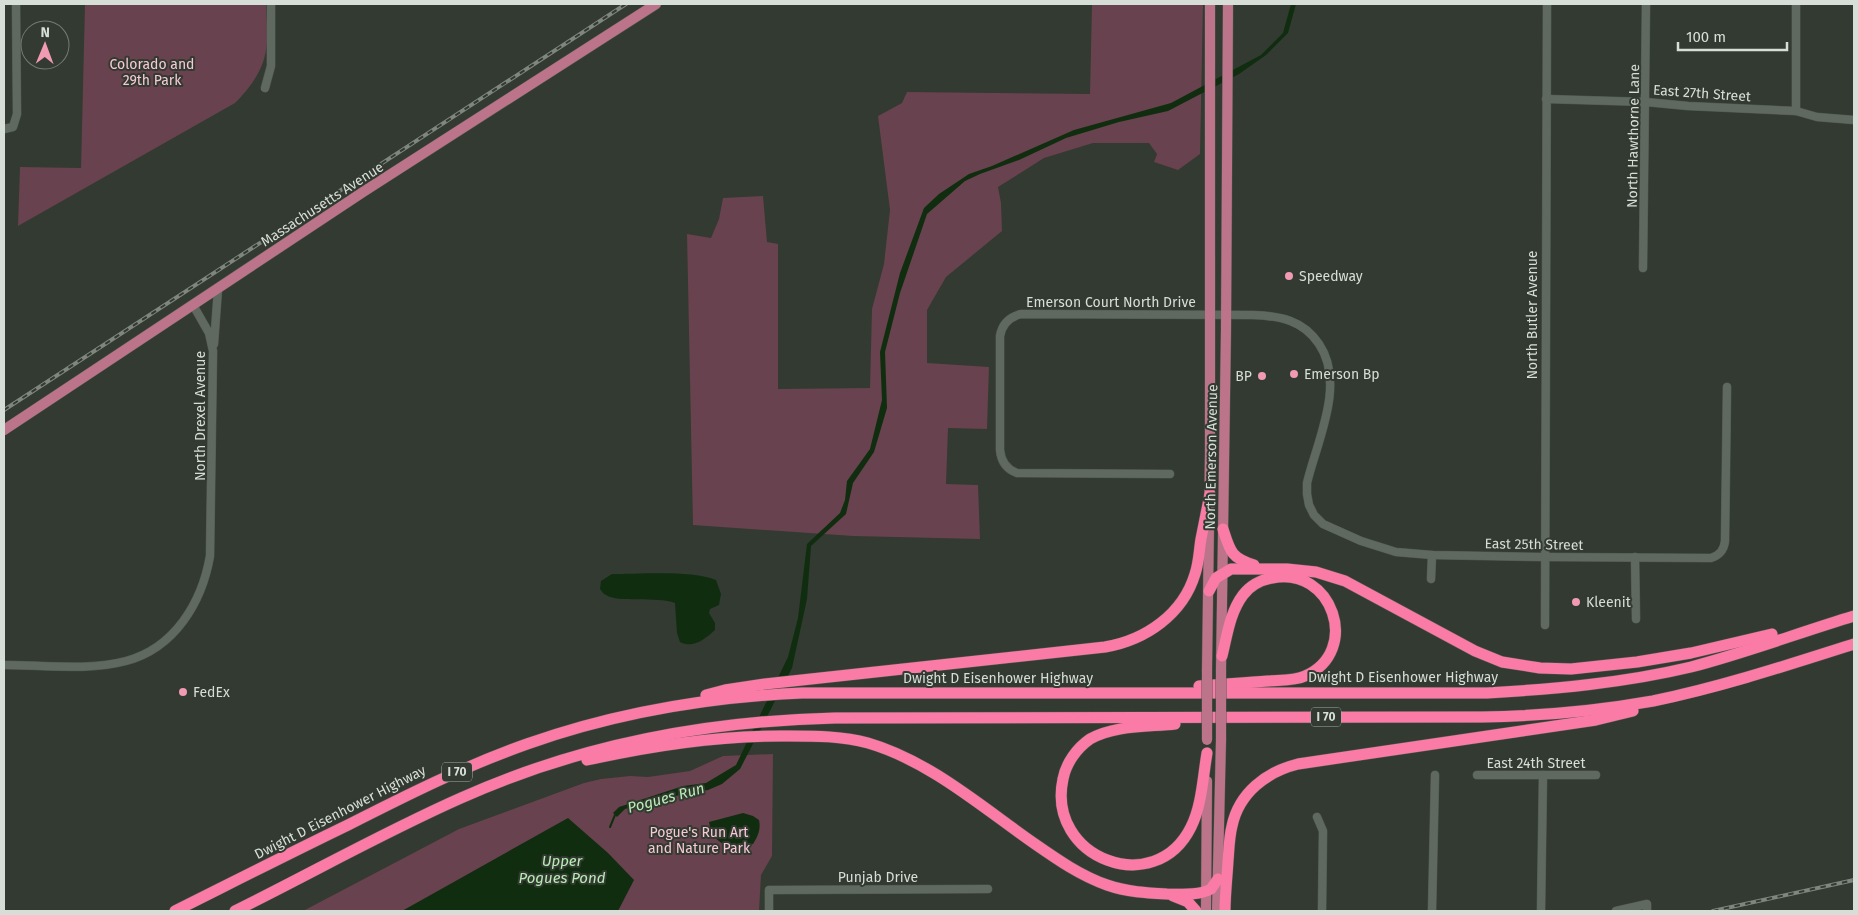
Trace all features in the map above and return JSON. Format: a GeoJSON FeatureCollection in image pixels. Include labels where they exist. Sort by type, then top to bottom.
{"type":"FeatureCollection","features":[{"type":"Feature","properties":{"kind":"highway"},"geometry":{"type":"LineString","coordinates":[[638,714],[725,690],[757,685],[1105,647],[1135,639],[1165,620],[1179,604],[1190,586],[1198,564],[1210,494]]}},
{"type":"Feature","properties":{"kind":"highway"},"geometry":{"type":"LineString","coordinates":[[1223,529],[1229,548],[1236,558],[1263,568]]}},
{"type":"Feature","properties":{"kind":"highway"},"geometry":{"type":"LineString","coordinates":[[1209,591],[1216,578],[1223,572],[1234,569],[1306,570],[1340,579],[1468,648],[1502,662],[1540,668],[1584,668],[1669,657],[1854,615]]}},
{"type":"Feature","properties":{"kind":"highway"},"geometry":{"type":"LineString","coordinates":[[1110,693],[1290,680],[1305,676],[1322,664],[1331,649],[1336,630],[1331,608],[1318,590],[1300,580],[1282,577],[1259,582],[1247,590],[1238,603],[1232,616],[1222,656]]}},
{"type":"Feature","properties":{"kind":"highway","name":"Dwight D Eisenhower Highway"},"geometry":{"type":"LineString","coordinates":[[175,911],[472,765],[556,735],[638,714],[706,701],[802,693],[1487,693],[1543,690],[1606,682],[1690,667],[1854,615]]}},
{"type":"Feature","properties":{"kind":"highway","name":"I 70"},"geometry":{"type":"LineString","coordinates":[[235,911],[435,810],[522,774],[618,744],[679,732],[789,719],[1482,717],[1536,715],[1619,706],[1706,689],[1854,644]]}},
{"type":"Feature","properties":{"kind":"highway"},"geometry":{"type":"LineString","coordinates":[[1225,911],[1230,833],[1235,815],[1248,794],[1261,780],[1276,771],[1306,763],[1596,720],[1706,689]]}},
{"type":"Feature","properties":{"kind":"highway"},"geometry":{"type":"LineString","coordinates":[[1207,753],[1192,826],[1179,844],[1160,858],[1124,865],[1107,861],[1085,847],[1074,836],[1067,823],[1061,800],[1063,776],[1072,757],[1089,740],[1118,729],[1252,718]]}},
{"type":"Feature","properties":{"kind":"highway"},"geometry":{"type":"LineString","coordinates":[[522,774],[653,747],[730,738],[824,736],[848,739],[868,743],[918,764],[1056,858],[1080,873],[1107,885],[1123,890],[1149,894],[1197,894],[1214,888],[1218,880]]}},
{"type":"Feature","properties":{"kind":"highway"},"geometry":{"type":"LineString","coordinates":[[1169,894],[1184,900],[1196,911]]}},
{"type":"Feature","properties":{"kind":"main road","name":"Massachusetts Avenue"},"geometry":{"type":"LineString","coordinates":[[4,430],[363,192],[656,4]]}},
{"type":"Feature","properties":{"kind":"main road","name":"North Emerson Avenue"},"geometry":{"type":"LineString","coordinates":[[1210,4],[1210,104],[1218,315],[1223,529],[1217,911]]}},
{"type":"Feature","properties":{"kind":"main road","name":"North Emerson Avenue"},"geometry":{"type":"LineString","coordinates":[[1206,911],[1210,494],[1227,94],[1228,4]]}},
{"type":"Feature","properties":{"kind":"street"},"geometry":{"type":"LineString","coordinates":[[4,129],[13,127],[17,114],[16,4]]}},
{"type":"Feature","properties":{"kind":"street"},"geometry":{"type":"LineString","coordinates":[[265,88],[271,66],[271,4]]}},
{"type":"Feature","properties":{"kind":"street","name":"North Butler Avenue"},"geometry":{"type":"LineString","coordinates":[[1545,625],[1547,4]]}},
{"type":"Feature","properties":{"kind":"street","name":"North Hawthorne Lane"},"geometry":{"type":"LineString","coordinates":[[1643,268],[1646,4]]}},
{"type":"Feature","properties":{"kind":"street"},"geometry":{"type":"LineString","coordinates":[[1796,4],[1796,111]]}},
{"type":"Feature","properties":{"kind":"street","name":"East 27th Street"},"geometry":{"type":"LineString","coordinates":[[1546,99],[1646,102],[1796,111],[1817,117],[1854,120]]}},
{"type":"Feature","properties":{"kind":"street"},"geometry":{"type":"LineString","coordinates":[[214,351],[218,289]]}},
{"type":"Feature","properties":{"kind":"street","name":"North Drexel Avenue"},"geometry":{"type":"LineString","coordinates":[[4,665],[87,666],[127,661],[153,650],[184,621],[198,599],[208,570],[210,556],[214,351],[209,333],[192,305]]}},
{"type":"Feature","properties":{"kind":"street","name":"Emerson Court North Drive"},"geometry":{"type":"LineString","coordinates":[[1170,474],[1017,473],[1004,465],[1000,450],[1000,336],[1001,330],[1007,321],[1021,314],[1266,315],[1291,320],[1309,332],[1325,353],[1330,369],[1331,393],[1307,487],[1309,505],[1314,515]]}},
{"type":"Feature","properties":{"kind":"street","name":"East 25th Street"},"geometry":{"type":"LineString","coordinates":[[1314,515],[1327,527],[1373,546],[1396,552],[1432,555],[1711,558],[1719,554],[1723,549],[1725,541],[1727,388]]}},
{"type":"Feature","properties":{"kind":"street"},"geometry":{"type":"LineString","coordinates":[[1431,579],[1432,555]]}},
{"type":"Feature","properties":{"kind":"street"},"geometry":{"type":"LineString","coordinates":[[1635,557],[1636,619]]}},
{"type":"Feature","properties":{"kind":"street"},"geometry":{"type":"LineString","coordinates":[[1432,911],[1435,775]]}},
{"type":"Feature","properties":{"kind":"street","name":"East 24th Street"},"geometry":{"type":"LineString","coordinates":[[1477,775],[1596,775]]}},
{"type":"Feature","properties":{"kind":"street"},"geometry":{"type":"LineString","coordinates":[[1541,911],[1543,775]]}},
{"type":"Feature","properties":{"kind":"street"},"geometry":{"type":"LineString","coordinates":[[1317,817],[1323,831],[1322,911]]}},
{"type":"Feature","properties":{"kind":"street","name":"Punjab Drive"},"geometry":{"type":"LineString","coordinates":[[769,911],[769,890],[988,889]]}},
{"type":"Feature","properties":{"kind":"street"},"geometry":{"type":"LineString","coordinates":[[1616,911],[1647,908]]}},
{"type":"Feature","properties":{"kind":"green space","name":"Colorado and 29th Park"},"geometry":{"type":"Polygon","coordinates":[[[85,4],[266,4],[267,45],[262,65],[255,79],[235,103],[18,226],[20,167],[81,168],[85,4]]]}},
{"type":"Feature","properties":{"kind":"green space"},"geometry":{"type":"Polygon","coordinates":[[[1092,4],[1203,4],[1200,154],[1178,170],[1154,162],[1157,154],[1149,143],[1093,143],[1044,158],[998,187],[1001,203],[1002,231],[946,277],[927,310],[927,363],[989,367],[987,429],[948,428],[946,484],[978,485],[980,539],[853,536],[693,525],[687,234],[711,238],[719,219],[723,198],[763,196],[767,242],[778,244],[778,389],[870,388],[872,309],[884,264],[890,210],[878,116],[902,103],[907,92],[1090,94],[1092,4]]]}},
{"type":"Feature","properties":{"kind":"green space","name":"Pogue's Run Art and Nature Park"},"geometry":{"type":"Polygon","coordinates":[[[773,754],[772,856],[761,875],[759,911],[303,911],[459,829],[584,783],[601,779],[630,776],[648,777],[690,771],[723,756],[773,754]]]}},
{"type":"Feature","properties":{"kind":"water"},"geometry":{"type":"Polygon","coordinates":[[[1291,4],[1296,4],[1288,33],[1266,55],[1239,74],[1168,111],[1119,122],[1066,138],[1019,160],[980,174],[965,181],[927,214],[900,293],[885,352],[887,408],[874,452],[853,483],[846,514],[811,546],[807,599],[792,668],[740,769],[722,784],[708,790],[654,800],[625,809],[617,817],[613,813],[619,807],[683,786],[706,783],[736,765],[788,657],[798,618],[807,544],[840,513],[845,500],[847,481],[870,449],[882,400],[880,352],[900,273],[924,208],[939,194],[969,174],[992,166],[1074,130],[1171,103],[1261,55],[1283,33],[1291,4]]]}},
{"type":"Feature","properties":{"kind":"water"},"geometry":{"type":"Polygon","coordinates":[[[612,574],[681,574],[716,580],[721,594],[719,605],[710,609],[709,613],[715,623],[715,630],[703,640],[694,644],[680,642],[677,633],[675,603],[658,600],[618,599],[605,595],[600,589],[601,581],[612,574]]]}},
{"type":"Feature","properties":{"kind":"water"},"geometry":{"type":"Polygon","coordinates":[[[743,813],[759,820],[759,832],[753,844],[730,846],[719,841],[714,836],[709,822],[743,813]]]}},
{"type":"Feature","properties":{"kind":"water","name":"Upper Pogues Pond"},"geometry":{"type":"Polygon","coordinates":[[[568,818],[608,853],[634,880],[618,911],[402,911],[568,818]]]}},
{"type":"Feature","properties":{"kind":"waterway","name":"Pogues Run"},"geometry":{"type":"LineString","coordinates":[[610,827],[615,815]]}},
{"type":"Feature","properties":{"kind":"railway"},"geometry":{"type":"LineString","coordinates":[[4,410],[626,4]]}},
{"type":"Feature","properties":{"kind":"railway"},"geometry":{"type":"LineString","coordinates":[[1713,911],[1854,880]]}},
{"type":"Feature","properties":{"kind":"place","name":"Speedway"},"geometry":{"type":"Point","coordinates":[1289,276]}},
{"type":"Feature","properties":{"kind":"place","name":"Emerson Bp"},"geometry":{"type":"Point","coordinates":[1294,374]}},
{"type":"Feature","properties":{"kind":"place","name":"BP"},"geometry":{"type":"Point","coordinates":[1262,376]}},
{"type":"Feature","properties":{"kind":"place","name":"Kleenit"},"geometry":{"type":"Point","coordinates":[1576,602]}},
{"type":"Feature","properties":{"kind":"place","name":"FedEx"},"geometry":{"type":"Point","coordinates":[183,692]}}]}
